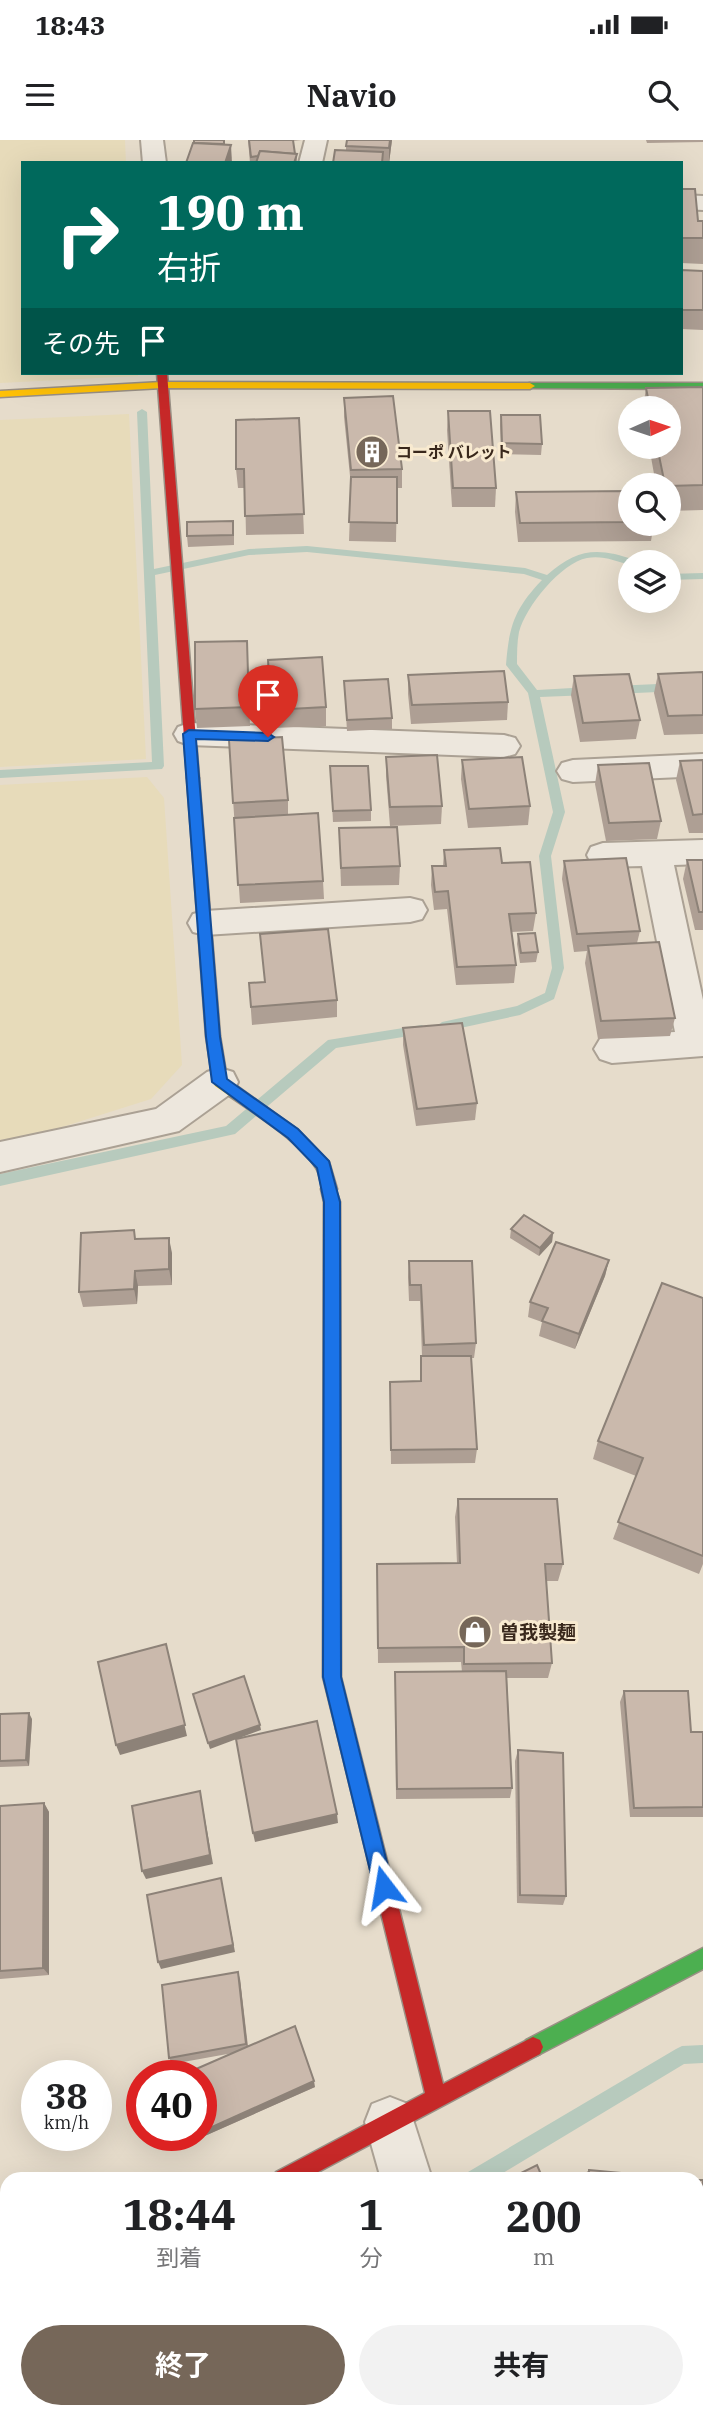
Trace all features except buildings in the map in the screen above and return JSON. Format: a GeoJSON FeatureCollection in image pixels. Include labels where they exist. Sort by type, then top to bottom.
{"type":"FeatureCollection","features":[{"type":"Feature","properties":{"kind":"street"},"geometry":{"type":"LineString","coordinates":[[152,140],[155,161]]}},
{"type":"Feature","properties":{"kind":"street"},"geometry":{"type":"LineString","coordinates":[[311,161],[316,140]]}},
{"type":"Feature","properties":{"kind":"street"},"geometry":{"type":"LineString","coordinates":[[683,202],[703,204]]}},
{"type":"Feature","properties":{"kind":"street"},"geometry":{"type":"LineString","coordinates":[[162,379],[213,1037],[228,1089],[293,1134],[324,1166],[332,1202],[332,1677],[436,2097]]}},
{"type":"Feature","properties":{"kind":"street"},"geometry":{"type":"LineString","coordinates":[[0,394],[162,379],[525,379],[703,386]]}},
{"type":"Feature","properties":{"kind":"street"},"geometry":{"type":"LineString","coordinates":[[189,734],[504,746]]}},
{"type":"Feature","properties":{"kind":"street"},"geometry":{"type":"LineString","coordinates":[[573,771],[703,765]]}},
{"type":"Feature","properties":{"kind":"street"},"geometry":{"type":"LineString","coordinates":[[603,855],[703,852]]}},
{"type":"Feature","properties":{"kind":"street"},"geometry":{"type":"LineString","coordinates":[[612,1049],[695,1045],[656,855]]}},
{"type":"Feature","properties":{"kind":"street"},"geometry":{"type":"LineString","coordinates":[[205,923],[410,910]]}},
{"type":"Feature","properties":{"kind":"street"},"geometry":{"type":"LineString","coordinates":[[0,1157],[166,1121],[228,1089]]}},
{"type":"Feature","properties":{"kind":"street"},"geometry":{"type":"LineString","coordinates":[[296,2172],[703,1958]]}},
{"type":"Feature","properties":{"kind":"street"},"geometry":{"type":"LineString","coordinates":[[390,2122],[405,2172]]}},
{"type":"Feature","properties":{"kind":"shaded area"},"geometry":{"type":"Polygon","coordinates":[[[0,140],[125,140],[126,161],[21,161],[21,375],[138,376],[0,383],[0,140]]]}},
{"type":"Feature","properties":{"kind":"shaded area"},"geometry":{"type":"Polygon","coordinates":[[[129,414],[146,759],[0,767],[0,420],[129,414]]]}},
{"type":"Feature","properties":{"kind":"shaded area"},"geometry":{"type":"Polygon","coordinates":[[[147,777],[164,798],[182,1065],[151,1099],[37,1135],[0,1140],[0,785],[147,777]]]}},
{"type":"Feature","properties":{"kind":"waterway"},"geometry":{"type":"LineString","coordinates":[[0,774],[158,766],[142,412]]}},
{"type":"Feature","properties":{"kind":"waterway"},"geometry":{"type":"LineString","coordinates":[[150,573],[249,552],[307,549],[525,571],[549,579]]}},
{"type":"Feature","properties":{"kind":"waterway"},"geometry":{"type":"LineString","coordinates":[[549,579],[572,560],[582,556],[618,558]]}},
{"type":"Feature","properties":{"kind":"waterway"},"geometry":{"type":"LineString","coordinates":[[681,577],[703,576]]}},
{"type":"Feature","properties":{"kind":"waterway"},"geometry":{"type":"LineString","coordinates":[[533,694],[511,665],[514,632],[524,611],[549,579]]}},
{"type":"Feature","properties":{"kind":"waterway"},"geometry":{"type":"LineString","coordinates":[[613,690],[703,686]]}},
{"type":"Feature","properties":{"kind":"waterway"},"geometry":{"type":"LineString","coordinates":[[533,694],[590,691]]}},
{"type":"Feature","properties":{"kind":"waterway"},"geometry":{"type":"LineString","coordinates":[[442,1027],[520,1010],[550,996],[558,968],[545,856],[559,812],[533,694]]}},
{"type":"Feature","properties":{"kind":"waterway"},"geometry":{"type":"LineString","coordinates":[[0,1180],[230,1130],[333,1044],[422,1030]]}},
{"type":"Feature","properties":{"kind":"waterway"},"geometry":{"type":"LineString","coordinates":[[487,2172],[682,2055],[703,2054]]}},
{"type":"Feature","properties":{"kind":"traffic: fast"},"geometry":{"type":"LineString","coordinates":[[530,386],[703,386]]}},
{"type":"Feature","properties":{"kind":"traffic: fast"},"geometry":{"type":"LineString","coordinates":[[329,1189],[332,1202],[332,1677],[345,1729]]}},
{"type":"Feature","properties":{"kind":"traffic: fast"},"geometry":{"type":"LineString","coordinates":[[533,2047],[703,1958]]}},
{"type":"Feature","properties":{"kind":"traffic: slow"},"geometry":{"type":"LineString","coordinates":[[0,394],[162,385],[530,386]]}},
{"type":"Feature","properties":{"kind":"traffic: slow"},"geometry":{"type":"LineString","coordinates":[[193,778],[213,1036],[220,1082],[293,1134],[324,1166],[329,1189]]}},
{"type":"Feature","properties":{"kind":"traffic: jam"},"geometry":{"type":"LineString","coordinates":[[162,375],[193,778]]}},
{"type":"Feature","properties":{"kind":"traffic: jam"},"geometry":{"type":"LineString","coordinates":[[345,1729],[436,2097]]}},
{"type":"Feature","properties":{"kind":"traffic: jam"},"geometry":{"type":"LineString","coordinates":[[296,2172],[533,2047]]}},
{"type":"Feature","properties":{"kind":"place","name":"コーポ バレット"},"geometry":{"type":"Point","coordinates":[372,452]}},
{"type":"Feature","properties":{"kind":"place","name":"曽我製麺"},"geometry":{"type":"Point","coordinates":[475,1632]}},
{"type":"Feature","properties":{"kind":"route"},"geometry":{"type":"LineString","coordinates":[[268,737],[189,734],[213,1037],[220,1082],[236,1096],[293,1134],[324,1166],[332,1202],[332,1677],[384,1887]]}}]}
